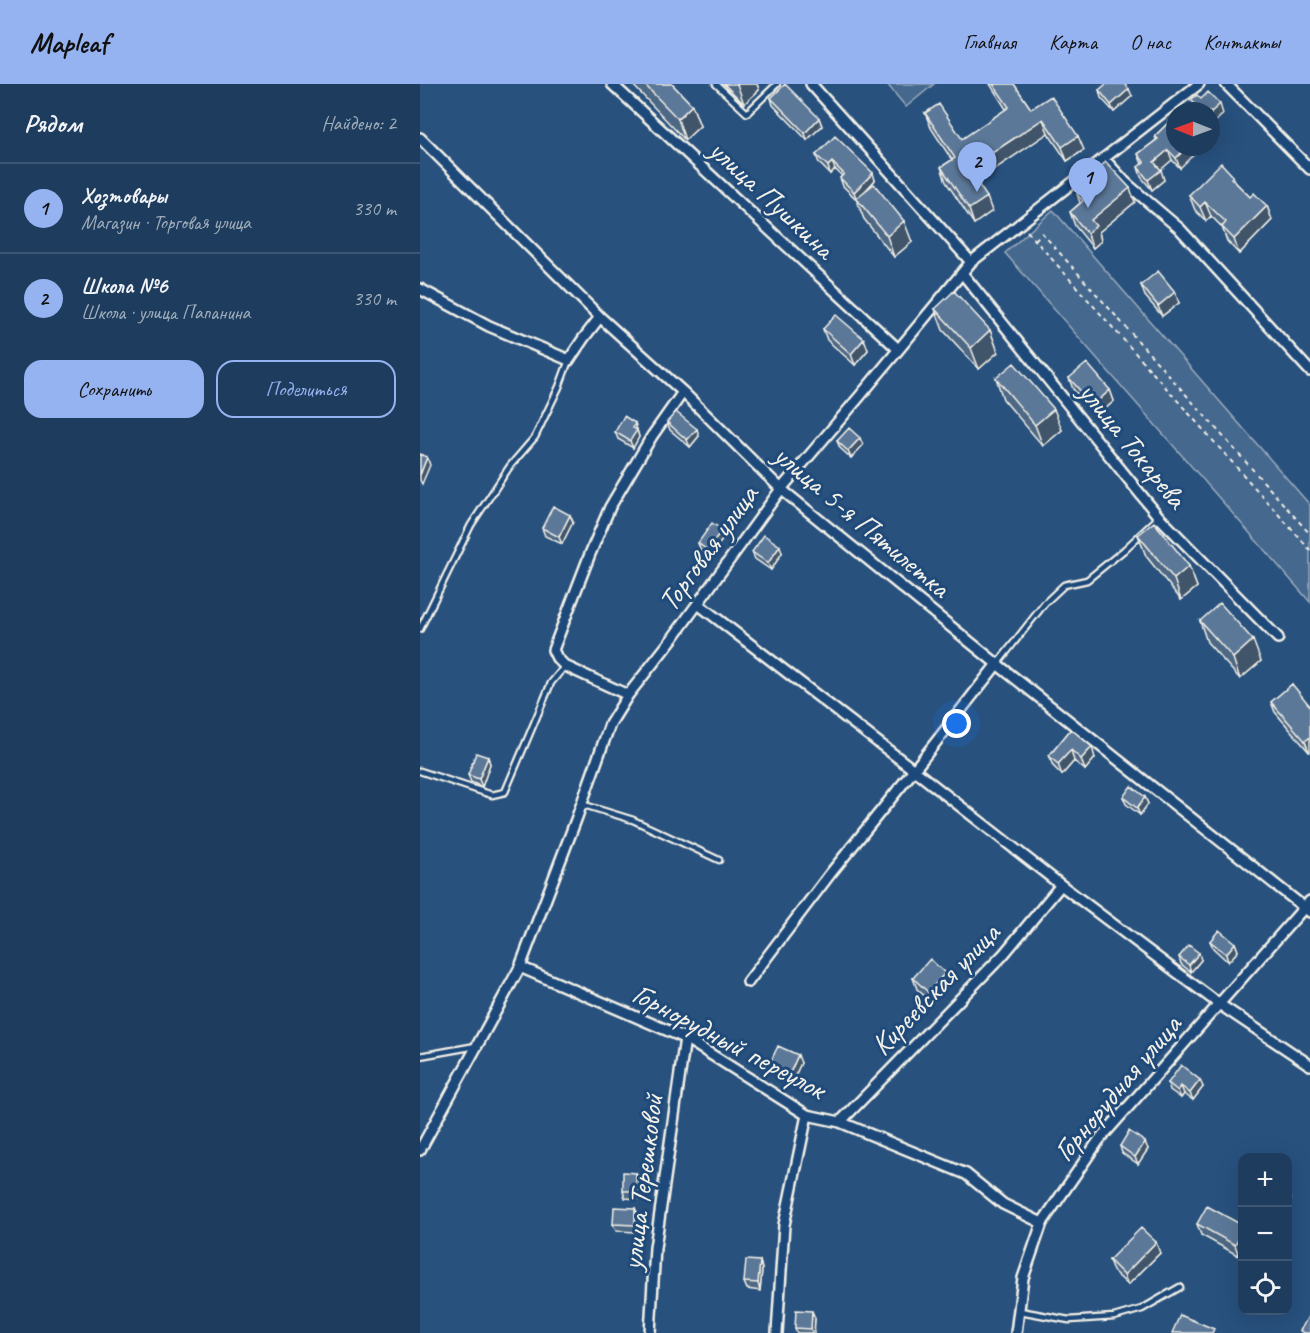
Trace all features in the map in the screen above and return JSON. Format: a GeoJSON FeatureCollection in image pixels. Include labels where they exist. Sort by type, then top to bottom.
{"type":"FeatureCollection","features":[{"type":"Feature","properties":{"kind":"street","name":"улица Пушкина"},"geometry":{"type":"LineString","coordinates":[[612,84],[898,349]]}},
{"type":"Feature","properties":{"kind":"street"},"geometry":{"type":"LineString","coordinates":[[811,84],[972,262]]}},
{"type":"Feature","properties":{"kind":"street","name":"Торговая улица"},"geometry":{"type":"LineString","coordinates":[[420,1150],[520,967],[610,724],[628,695],[698,604],[781,489],[972,262],[1199,84]]}},
{"type":"Feature","properties":{"kind":"street"},"geometry":{"type":"LineString","coordinates":[[1226,84],[1310,169]]}},
{"type":"Feature","properties":{"kind":"street","name":"улица 5-я Пятилетка"},"geometry":{"type":"LineString","coordinates":[[420,138],[600,317],[683,392],[781,489],[997,664],[1308,907]]}},
{"type":"Feature","properties":{"kind":"street"},"geometry":{"type":"LineString","coordinates":[[1104,159],[1126,183],[1180,229],[1310,371]]}},
{"type":"Feature","properties":{"kind":"street","name":"улица Токарева"},"geometry":{"type":"LineString","coordinates":[[962,273],[1159,517],[1278,638]]}},
{"type":"Feature","properties":{"kind":"street"},"geometry":{"type":"LineString","coordinates":[[420,289],[489,326],[569,360],[600,317]]}},
{"type":"Feature","properties":{"kind":"street"},"geometry":{"type":"LineString","coordinates":[[628,695],[565,666],[553,650],[610,507],[652,436],[683,392]]}},
{"type":"Feature","properties":{"kind":"street"},"geometry":{"type":"LineString","coordinates":[[698,604],[1061,885],[1219,1004],[1310,1065]]}},
{"type":"Feature","properties":{"kind":"street"},"geometry":{"type":"LineString","coordinates":[[748,982],[830,874],[997,664]]}},
{"type":"Feature","properties":{"kind":"street","name":"Киреевская улица"},"geometry":{"type":"LineString","coordinates":[[840,1122],[1003,956],[1061,885]]}},
{"type":"Feature","properties":{"kind":"street","name":"Горнорудная улица"},"geometry":{"type":"LineString","coordinates":[[1016,1333],[1023,1278],[1042,1223],[1099,1140],[1308,907]]}},
{"type":"Feature","properties":{"kind":"street","name":"Горнорудный переулок"},"geometry":{"type":"LineString","coordinates":[[520,967],[685,1038],[807,1115],[840,1122],[966,1174],[1003,1204],[1042,1223]]}},
{"type":"Feature","properties":{"kind":"street","name":"улица Терешковой"},"geometry":{"type":"LineString","coordinates":[[650,1333],[655,1248],[685,1038]]}},
{"type":"Feature","properties":{"kind":"street"},"geometry":{"type":"LineString","coordinates":[[777,1333],[784,1225],[807,1115]]}},
{"type":"Feature","properties":{"kind":"lane"},"geometry":{"type":"LineString","coordinates":[[716,84],[747,113],[777,84]]}},
{"type":"Feature","properties":{"kind":"lane"},"geometry":{"type":"LineString","coordinates":[[420,629],[471,525],[510,466],[535,437],[569,360]]}},
{"type":"Feature","properties":{"kind":"lane"},"geometry":{"type":"LineString","coordinates":[[997,664],[1045,603],[1064,585],[1087,580],[1159,517]]}},
{"type":"Feature","properties":{"kind":"lane"},"geometry":{"type":"LineString","coordinates":[[420,771],[492,795],[505,792],[551,683],[565,666]]}},
{"type":"Feature","properties":{"kind":"lane"},"geometry":{"type":"LineString","coordinates":[[581,804],[633,820],[719,860]]}},
{"type":"Feature","properties":{"kind":"lane"},"geometry":{"type":"LineString","coordinates":[[420,1056],[477,1046]]}},
{"type":"Feature","properties":{"kind":"lane"},"geometry":{"type":"LineString","coordinates":[[1019,1310],[1069,1320],[1114,1317],[1142,1309],[1180,1287]]}},
{"type":"Feature","properties":{"kind":"path"},"geometry":{"type":"LineString","coordinates":[[1310,534],[1042,233],[1035,240],[1310,550]]}},
{"type":"Feature","properties":{"kind":"shaded area"},"geometry":{"type":"Polygon","coordinates":[[[887,84],[934,84],[906,107],[887,84]]]}},
{"type":"Feature","properties":{"kind":"shaded area"},"geometry":{"type":"Polygon","coordinates":[[[1053,210],[1310,505],[1310,602],[1005,253],[1053,210]]]}},
{"type":"Feature","properties":{"kind":"building"},"geometry":{"type":"Polygon","coordinates":[[[644,84],[672,84],[692,105],[678,119],[644,84]]]}},
{"type":"Feature","properties":{"kind":"building"},"geometry":{"type":"Polygon","coordinates":[[[785,84],[819,118],[805,133],[771,98],[785,84]]]}},
{"type":"Feature","properties":{"kind":"building"},"geometry":{"type":"Polygon","coordinates":[[[993,84],[1014,84],[1031,109],[1051,96],[1078,136],[1062,147],[1043,119],[968,169],[987,197],[969,209],[941,167],[955,158],[925,113],[939,104],[962,139],[1009,107],[993,84]]]}},
{"type":"Feature","properties":{"kind":"building"},"geometry":{"type":"Polygon","coordinates":[[[1106,84],[1124,84],[1129,89],[1111,105],[1099,90],[1106,84]]]}},
{"type":"Feature","properties":{"kind":"building"},"geometry":{"type":"Polygon","coordinates":[[[1208,92],[1218,102],[1193,102],[1191,100],[1197,95],[1201,99],[1208,92]]]}},
{"type":"Feature","properties":{"kind":"building"},"geometry":{"type":"Polygon","coordinates":[[[1166,125],[1166,152],[1154,162],[1161,170],[1148,180],[1138,167],[1144,162],[1138,154],[1158,139],[1155,136],[1166,125]]]}},
{"type":"Feature","properties":{"kind":"building"},"geometry":{"type":"Polygon","coordinates":[[[835,136],[873,173],[854,192],[840,178],[844,174],[832,162],[828,166],[816,155],[835,136]]]}},
{"type":"Feature","properties":{"kind":"building"},"geometry":{"type":"Polygon","coordinates":[[[1106,162],[1130,188],[1091,220],[1096,226],[1087,233],[1070,212],[1083,201],[1077,194],[1099,176],[1095,171],[1106,162]]]}},
{"type":"Feature","properties":{"kind":"building"},"geometry":{"type":"Polygon","coordinates":[[[1221,163],[1233,176],[1231,178],[1250,197],[1254,193],[1267,206],[1234,239],[1222,227],[1226,222],[1205,202],[1200,207],[1189,195],[1221,163]]]}},
{"type":"Feature","properties":{"kind":"building"},"geometry":{"type":"Polygon","coordinates":[[[874,184],[904,221],[887,236],[856,198],[874,184]]]}},
{"type":"Feature","properties":{"kind":"building"},"geometry":{"type":"Polygon","coordinates":[[[1158,271],[1175,292],[1158,306],[1141,285],[1158,271]]]}},
{"type":"Feature","properties":{"kind":"building"},"geometry":{"type":"Polygon","coordinates":[[[954,291],[990,330],[971,348],[935,309],[954,291]]]}},
{"type":"Feature","properties":{"kind":"building"},"geometry":{"type":"Polygon","coordinates":[[[836,315],[864,339],[851,354],[823,329],[836,315]]]}},
{"type":"Feature","properties":{"kind":"building"},"geometry":{"type":"Polygon","coordinates":[[[1014,363],[1054,409],[1035,425],[996,378],[1014,363]]]}},
{"type":"Feature","properties":{"kind":"building"},"geometry":{"type":"Polygon","coordinates":[[[1087,363],[1110,390],[1093,405],[1069,378],[1087,363]]]}},
{"type":"Feature","properties":{"kind":"building"},"geometry":{"type":"Polygon","coordinates":[[[676,412],[697,429],[687,440],[667,422],[676,412]]]}},
{"type":"Feature","properties":{"kind":"building"},"geometry":{"type":"Polygon","coordinates":[[[624,416],[635,423],[633,428],[637,430],[630,441],[615,432],[624,416]]]}},
{"type":"Feature","properties":{"kind":"building"},"geometry":{"type":"Polygon","coordinates":[[[849,428],[860,438],[848,451],[837,441],[849,428]]]}},
{"type":"Feature","properties":{"kind":"building"},"geometry":{"type":"Polygon","coordinates":[[[420,454],[427,457],[420,475],[420,454]]]}},
{"type":"Feature","properties":{"kind":"building"},"geometry":{"type":"Polygon","coordinates":[[[553,506],[570,515],[559,537],[542,528],[553,506]]]}},
{"type":"Feature","properties":{"kind":"building"},"geometry":{"type":"Polygon","coordinates":[[[1154,522],[1189,566],[1174,579],[1138,535],[1154,522]]]}},
{"type":"Feature","properties":{"kind":"building"},"geometry":{"type":"Polygon","coordinates":[[[712,523],[722,530],[707,550],[698,543],[712,523]]]}},
{"type":"Feature","properties":{"kind":"building"},"geometry":{"type":"Polygon","coordinates":[[[764,535],[780,546],[768,563],[752,552],[764,535]]]}},
{"type":"Feature","properties":{"kind":"building"},"geometry":{"type":"Polygon","coordinates":[[[1220,603],[1253,640],[1233,658],[1200,621],[1220,603]]]}},
{"type":"Feature","properties":{"kind":"building"},"geometry":{"type":"Polygon","coordinates":[[[1292,684],[1310,706],[1310,737],[1305,741],[1271,702],[1292,684]]]}},
{"type":"Feature","properties":{"kind":"building"},"geometry":{"type":"Polygon","coordinates":[[[1071,729],[1092,747],[1081,759],[1071,750],[1058,764],[1049,756],[1071,729]]]}},
{"type":"Feature","properties":{"kind":"building"},"geometry":{"type":"Polygon","coordinates":[[[476,753],[488,757],[479,779],[468,775],[476,753]]]}},
{"type":"Feature","properties":{"kind":"building"},"geometry":{"type":"Polygon","coordinates":[[[1131,786],[1145,797],[1137,808],[1123,797],[1131,786]]]}},
{"type":"Feature","properties":{"kind":"building"},"geometry":{"type":"Polygon","coordinates":[[[1219,930],[1235,943],[1226,954],[1210,941],[1219,930]]]}},
{"type":"Feature","properties":{"kind":"building"},"geometry":{"type":"Polygon","coordinates":[[[1189,945],[1199,953],[1189,965],[1179,957],[1189,945]]]}},
{"type":"Feature","properties":{"kind":"building"},"geometry":{"type":"Polygon","coordinates":[[[930,959],[945,973],[928,992],[913,978],[930,959]]]}},
{"type":"Feature","properties":{"kind":"building"},"geometry":{"type":"Polygon","coordinates":[[[778,1046],[798,1055],[789,1075],[769,1065],[778,1046]]]}},
{"type":"Feature","properties":{"kind":"building"},"geometry":{"type":"Polygon","coordinates":[[[1181,1065],[1200,1080],[1190,1093],[1181,1086],[1178,1091],[1168,1083],[1181,1065]]]}},
{"type":"Feature","properties":{"kind":"building"},"geometry":{"type":"Polygon","coordinates":[[[1129,1131],[1145,1142],[1135,1157],[1120,1146],[1129,1131]]]}},
{"type":"Feature","properties":{"kind":"building"},"geometry":{"type":"Polygon","coordinates":[[[623,1172],[636,1173],[636,1191],[623,1191],[623,1172]]]}},
{"type":"Feature","properties":{"kind":"building"},"geometry":{"type":"Polygon","coordinates":[[[1207,1206],[1238,1223],[1238,1239],[1235,1245],[1197,1224],[1207,1206]]]}},
{"type":"Feature","properties":{"kind":"building"},"geometry":{"type":"Polygon","coordinates":[[[614,1207],[635,1208],[635,1225],[613,1224],[614,1207]]]}},
{"type":"Feature","properties":{"kind":"building"},"geometry":{"type":"Polygon","coordinates":[[[1141,1228],[1156,1242],[1124,1275],[1109,1260],[1141,1228]]]}},
{"type":"Feature","properties":{"kind":"building"},"geometry":{"type":"Polygon","coordinates":[[[746,1260],[760,1261],[758,1283],[744,1282],[746,1260]]]}},
{"type":"Feature","properties":{"kind":"building"},"geometry":{"type":"Polygon","coordinates":[[[796,1310],[812,1311],[811,1329],[795,1328],[796,1310]]]}},
{"type":"Feature","properties":{"kind":"building"},"geometry":{"type":"Polygon","coordinates":[[[1310,1313],[1310,1333],[1304,1333],[1300,1331],[1310,1313]]]}},
{"type":"Feature","properties":{"kind":"building"},"geometry":{"type":"Polygon","coordinates":[[[1180,1315],[1214,1329],[1212,1333],[1172,1333],[1180,1315]]]}},
{"type":"Feature","properties":{"kind":"place","name":"Школа №6"},"geometry":{"type":"Point","coordinates":[977,192]}},
{"type":"Feature","properties":{"kind":"place","name":"Хозтовары"},"geometry":{"type":"Point","coordinates":[1088,208]}}]}
